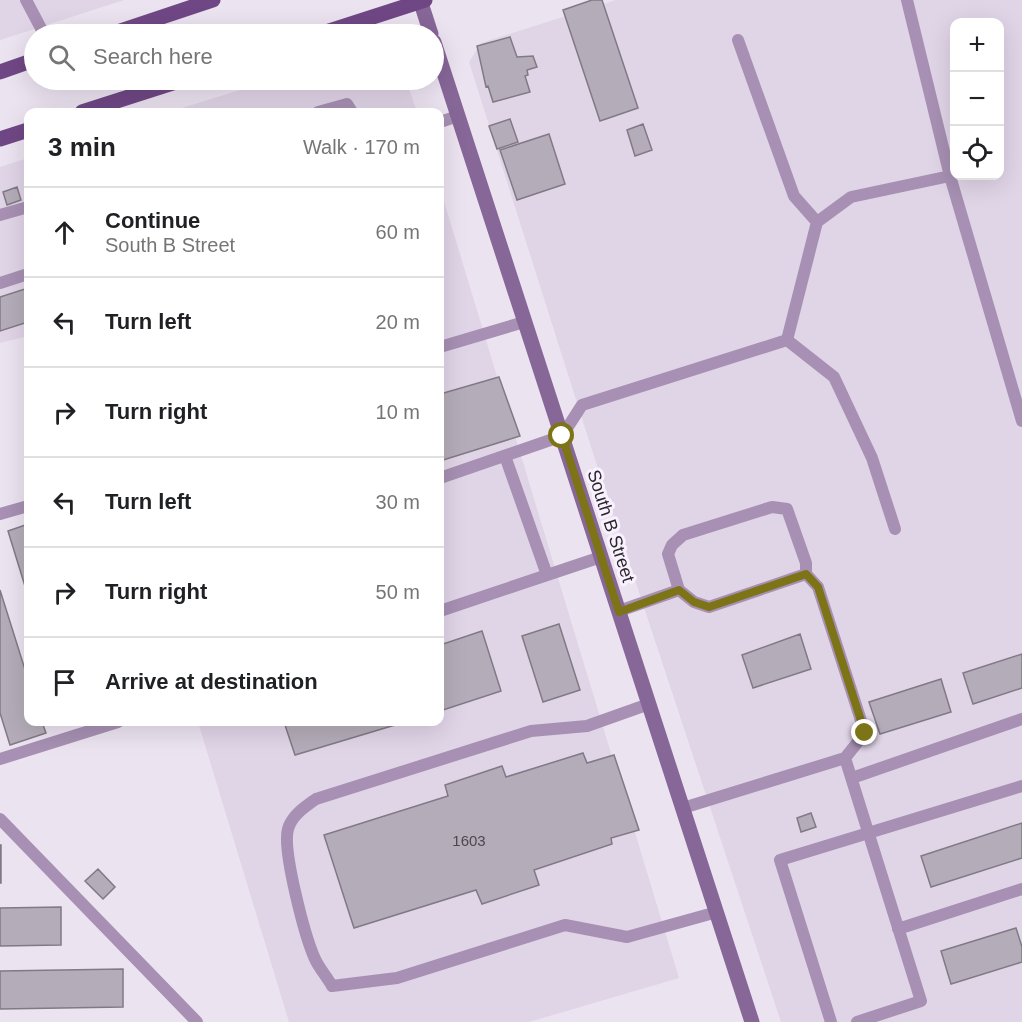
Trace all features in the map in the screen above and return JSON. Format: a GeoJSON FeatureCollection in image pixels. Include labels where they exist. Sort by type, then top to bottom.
{"type":"FeatureCollection","features":[{"type":"Feature","properties":{"kind":"main road"},"geometry":{"type":"LineString","coordinates":[[141,24],[213,0]]}},
{"type":"Feature","properties":{"kind":"main road"},"geometry":{"type":"LineString","coordinates":[[351,24],[422,1]]}},
{"type":"Feature","properties":{"kind":"main road"},"geometry":{"type":"LineString","coordinates":[[0,72],[24,64]]}},
{"type":"Feature","properties":{"kind":"main road"},"geometry":{"type":"LineString","coordinates":[[94,108],[151,90]]}},
{"type":"Feature","properties":{"kind":"main road"},"geometry":{"type":"LineString","coordinates":[[0,139],[24,131]]}},
{"type":"Feature","properties":{"kind":"street"},"geometry":{"type":"LineString","coordinates":[[422,1],[428,24]]}},
{"type":"Feature","properties":{"kind":"street","name":"South B Street"},"geometry":{"type":"LineString","coordinates":[[444,73],[752,1022]]}},
{"type":"Feature","properties":{"kind":"lane"},"geometry":{"type":"LineString","coordinates":[[26,0],[39,24]]}},
{"type":"Feature","properties":{"kind":"lane"},"geometry":{"type":"LineString","coordinates":[[787,340],[817,222],[851,197],[950,176],[907,0]]}},
{"type":"Feature","properties":{"kind":"lane"},"geometry":{"type":"LineString","coordinates":[[738,40],[794,196],[817,222]]}},
{"type":"Feature","properties":{"kind":"lane"},"geometry":{"type":"LineString","coordinates":[[332,108],[347,104],[350,108]]}},
{"type":"Feature","properties":{"kind":"lane"},"geometry":{"type":"LineString","coordinates":[[444,121],[458,116]]}},
{"type":"Feature","properties":{"kind":"lane"},"geometry":{"type":"LineString","coordinates":[[951,180],[1022,421]]}},
{"type":"Feature","properties":{"kind":"lane"},"geometry":{"type":"LineString","coordinates":[[0,215],[24,208]]}},
{"type":"Feature","properties":{"kind":"lane"},"geometry":{"type":"LineString","coordinates":[[0,283],[24,275]]}},
{"type":"Feature","properties":{"kind":"lane"},"geometry":{"type":"LineString","coordinates":[[444,346],[524,322]]}},
{"type":"Feature","properties":{"kind":"lane"},"geometry":{"type":"LineString","coordinates":[[444,477],[562,436],[582,405],[787,340]]}},
{"type":"Feature","properties":{"kind":"lane"},"geometry":{"type":"LineString","coordinates":[[787,340],[834,376],[872,458],[895,529]]}},
{"type":"Feature","properties":{"kind":"lane"},"geometry":{"type":"LineString","coordinates":[[505,456],[548,575]]}},
{"type":"Feature","properties":{"kind":"lane"},"geometry":{"type":"LineString","coordinates":[[0,514],[24,507]]}},
{"type":"Feature","properties":{"kind":"lane"},"geometry":{"type":"LineString","coordinates":[[683,808],[845,758],[865,733],[818,587],[806,574],[806,562],[787,509],[772,507],[683,535],[672,545],[668,554],[679,590],[694,602],[709,607],[806,574]]}},
{"type":"Feature","properties":{"kind":"lane"},"geometry":{"type":"LineString","coordinates":[[444,609],[601,557]]}},
{"type":"Feature","properties":{"kind":"lane"},"geometry":{"type":"LineString","coordinates":[[619,612],[679,590]]}},
{"type":"Feature","properties":{"kind":"lane"},"geometry":{"type":"LineString","coordinates":[[649,704],[586,726],[531,731],[316,799],[295,816],[288,828],[287,842],[287,861],[315,958],[332,986],[397,978],[565,925],[627,937],[717,912]]}},
{"type":"Feature","properties":{"kind":"lane"},"geometry":{"type":"LineString","coordinates":[[852,778],[1022,719]]}},
{"type":"Feature","properties":{"kind":"lane"},"geometry":{"type":"LineString","coordinates":[[0,759],[105,726]]}},
{"type":"Feature","properties":{"kind":"lane"},"geometry":{"type":"LineString","coordinates":[[845,758],[921,1001],[857,1022]]}},
{"type":"Feature","properties":{"kind":"lane"},"geometry":{"type":"LineString","coordinates":[[831,1022],[780,860],[1022,786]]}},
{"type":"Feature","properties":{"kind":"lane"},"geometry":{"type":"LineString","coordinates":[[0,819],[198,1022]]}},
{"type":"Feature","properties":{"kind":"lane"},"geometry":{"type":"LineString","coordinates":[[898,929],[1022,889]]}},
{"type":"Feature","properties":{"kind":"shaded area"},"geometry":{"type":"Polygon","coordinates":[[[0,0],[124,0],[50,24],[24,24],[24,32],[0,40],[0,0]]]}},
{"type":"Feature","properties":{"kind":"shaded area"},"geometry":{"type":"Polygon","coordinates":[[[616,0],[1022,0],[1022,1022],[781,1022],[592,450],[469,62],[481,43],[616,0]]]}},
{"type":"Feature","properties":{"kind":"shaded area"},"geometry":{"type":"Polygon","coordinates":[[[240,90],[409,90],[416,108],[182,108],[240,90]]]}},
{"type":"Feature","properties":{"kind":"shaded area"},"geometry":{"type":"Polygon","coordinates":[[[24,159],[24,337],[0,343],[0,167],[24,159]]]}},
{"type":"Feature","properties":{"kind":"shaded area"},"geometry":{"type":"Polygon","coordinates":[[[444,201],[679,978],[529,1022],[289,1022],[199,726],[444,726],[444,201]]]}},
{"type":"Feature","properties":{"kind":"building"},"geometry":{"type":"Polygon","coordinates":[[[592,0],[602,0],[638,108],[600,121],[563,10],[592,0]]]}},
{"type":"Feature","properties":{"kind":"building"},"geometry":{"type":"Polygon","coordinates":[[[510,37],[517,57],[533,56],[537,67],[527,70],[528,75],[525,76],[530,92],[493,102],[488,86],[486,87],[477,46],[510,37]]]}},
{"type":"Feature","properties":{"kind":"building"},"geometry":{"type":"Polygon","coordinates":[[[510,119],[518,142],[497,149],[489,126],[510,119]]]}},
{"type":"Feature","properties":{"kind":"building"},"geometry":{"type":"Polygon","coordinates":[[[643,124],[652,150],[635,156],[627,130],[643,124]]]}},
{"type":"Feature","properties":{"kind":"building"},"geometry":{"type":"Polygon","coordinates":[[[549,134],[565,184],[517,200],[500,150],[549,134]]]}},
{"type":"Feature","properties":{"kind":"building"},"geometry":{"type":"Polygon","coordinates":[[[17,187],[21,200],[7,205],[3,192],[17,187]]]}},
{"type":"Feature","properties":{"kind":"building"},"geometry":{"type":"Polygon","coordinates":[[[24,289],[24,323],[0,331],[0,297],[24,289]]]}},
{"type":"Feature","properties":{"kind":"building"},"geometry":{"type":"Polygon","coordinates":[[[499,377],[520,436],[444,460],[444,393],[499,377]]]}},
{"type":"Feature","properties":{"kind":"building"},"geometry":{"type":"Polygon","coordinates":[[[24,525],[24,583],[8,531],[24,525]]]}},
{"type":"Feature","properties":{"kind":"building"},"geometry":{"type":"Polygon","coordinates":[[[0,590],[24,666],[24,726],[43,726],[46,733],[10,745],[0,713],[0,590]]]}},
{"type":"Feature","properties":{"kind":"building"},"geometry":{"type":"Polygon","coordinates":[[[559,624],[580,690],[543,702],[522,636],[559,624]]]}},
{"type":"Feature","properties":{"kind":"building"},"geometry":{"type":"Polygon","coordinates":[[[482,631],[501,691],[444,710],[444,644],[482,631]]]}},
{"type":"Feature","properties":{"kind":"building"},"geometry":{"type":"Polygon","coordinates":[[[800,634],[811,669],[753,688],[742,655],[800,634]]]}},
{"type":"Feature","properties":{"kind":"building"},"geometry":{"type":"Polygon","coordinates":[[[1022,654],[1022,688],[973,704],[963,673],[1022,654]]]}},
{"type":"Feature","properties":{"kind":"building"},"geometry":{"type":"Polygon","coordinates":[[[941,679],[951,712],[880,734],[869,702],[941,679]]]}},
{"type":"Feature","properties":{"kind":"building"},"geometry":{"type":"Polygon","coordinates":[[[285,726],[392,726],[295,755],[285,726]]]}},
{"type":"Feature","properties":{"kind":"building"},"geometry":{"type":"Polygon","coordinates":[[[583,753],[587,763],[614,755],[639,830],[611,838],[612,844],[534,870],[539,885],[482,904],[476,890],[354,928],[324,835],[448,796],[445,785],[502,766],[506,777],[583,753]]]}},
{"type":"Feature","properties":{"kind":"building"},"geometry":{"type":"Polygon","coordinates":[[[811,813],[816,827],[801,832],[797,818],[811,813]]]}},
{"type":"Feature","properties":{"kind":"building"},"geometry":{"type":"Polygon","coordinates":[[[1022,823],[1022,858],[931,887],[921,856],[1022,823]]]}},
{"type":"Feature","properties":{"kind":"building"},"geometry":{"type":"Polygon","coordinates":[[[1,845],[1,883],[0,883],[1,845]]]}},
{"type":"Feature","properties":{"kind":"building"},"geometry":{"type":"Polygon","coordinates":[[[98,869],[115,887],[103,899],[85,881],[98,869]]]}},
{"type":"Feature","properties":{"kind":"building"},"geometry":{"type":"Polygon","coordinates":[[[61,907],[61,945],[0,946],[0,908],[61,907]]]}},
{"type":"Feature","properties":{"kind":"building"},"geometry":{"type":"Polygon","coordinates":[[[1016,928],[1022,947],[1022,962],[951,984],[941,951],[1016,928]]]}},
{"type":"Feature","properties":{"kind":"building"},"geometry":{"type":"Polygon","coordinates":[[[123,969],[123,1007],[0,1009],[0,971],[123,969]]]}},
{"type":"Feature","properties":{"kind":"route"},"geometry":{"type":"LineString","coordinates":[[562,436],[619,612],[679,590],[694,602],[709,607],[806,574],[818,587],[865,733]]}}]}
